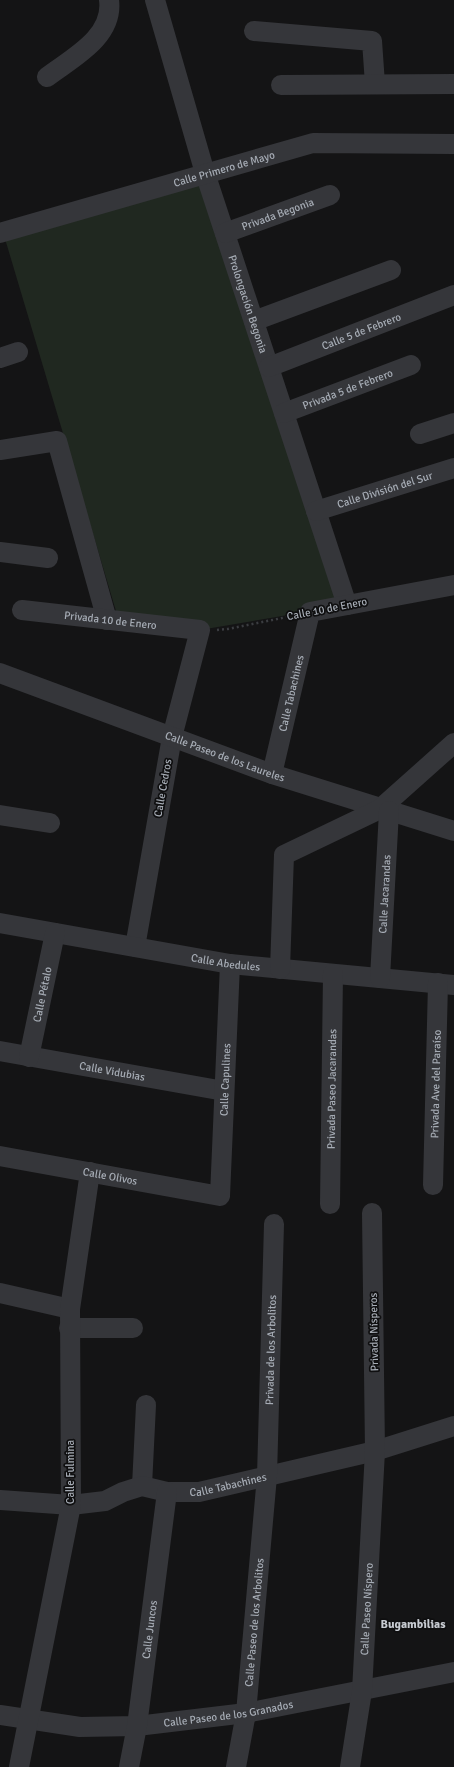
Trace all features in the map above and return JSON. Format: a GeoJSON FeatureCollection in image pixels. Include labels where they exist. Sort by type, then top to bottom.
{"type":"FeatureCollection","features":[{"type":"Feature","properties":{"kind":"street"},"geometry":{"type":"LineString","coordinates":[[47,77],[89,46],[103,30],[110,11],[109,0]]}},
{"type":"Feature","properties":{"kind":"street","name":"Prolongación Begonia"},"geometry":{"type":"LineString","coordinates":[[156,0],[205,172],[347,606]]}},
{"type":"Feature","properties":{"kind":"street"},"geometry":{"type":"LineString","coordinates":[[254,31],[372,41],[375,84]]}},
{"type":"Feature","properties":{"kind":"street"},"geometry":{"type":"LineString","coordinates":[[281,85],[454,84]]}},
{"type":"Feature","properties":{"kind":"street","name":"Calle Primero de Mayo"},"geometry":{"type":"LineString","coordinates":[[0,233],[205,172],[313,143],[454,144]]}},
{"type":"Feature","properties":{"kind":"street","name":"Privada Begonia"},"geometry":{"type":"LineString","coordinates":[[225,233],[330,195]]}},
{"type":"Feature","properties":{"kind":"street"},"geometry":{"type":"LineString","coordinates":[[254,321],[391,270]]}},
{"type":"Feature","properties":{"kind":"street","name":"Calle 5 de Febrero"},"geometry":{"type":"LineString","coordinates":[[269,367],[454,295]]}},
{"type":"Feature","properties":{"kind":"street","name":"Privada 5 de Febrero"},"geometry":{"type":"LineString","coordinates":[[284,413],[411,364]]}},
{"type":"Feature","properties":{"kind":"street"},"geometry":{"type":"LineString","coordinates":[[420,434],[454,423]]}},
{"type":"Feature","properties":{"kind":"street"},"geometry":{"type":"LineString","coordinates":[[0,450],[57,441],[107,620]]}},
{"type":"Feature","properties":{"kind":"street","name":"Calle División del Sur"},"geometry":{"type":"LineString","coordinates":[[316,511],[454,468]]}},
{"type":"Feature","properties":{"kind":"street"},"geometry":{"type":"LineString","coordinates":[[0,552],[48,558]]}},
{"type":"Feature","properties":{"kind":"street","name":"Calle 10 de Enero"},"geometry":{"type":"LineString","coordinates":[[310,612],[454,585]]}},
{"type":"Feature","properties":{"kind":"street","name":"Privada 10 de Enero"},"geometry":{"type":"LineString","coordinates":[[22,610],[200,630]]}},
{"type":"Feature","properties":{"kind":"street","name":"Calle Tabachines"},"geometry":{"type":"LineString","coordinates":[[272,774],[310,612]]}},
{"type":"Feature","properties":{"kind":"street","name":"Calle Cedros"},"geometry":{"type":"LineString","coordinates":[[135,947],[172,737],[200,630]]}},
{"type":"Feature","properties":{"kind":"street","name":"Calle Paseo de los Laureles"},"geometry":{"type":"LineString","coordinates":[[0,673],[272,774],[454,831]]}},
{"type":"Feature","properties":{"kind":"street"},"geometry":{"type":"LineString","coordinates":[[280,969],[284,855],[385,810],[445,759],[454,743]]}},
{"type":"Feature","properties":{"kind":"street","name":"Calle Jacarandas"},"geometry":{"type":"LineString","coordinates":[[380,978],[385,810]]}},
{"type":"Feature","properties":{"kind":"street"},"geometry":{"type":"LineString","coordinates":[[0,815],[50,823]]}},
{"type":"Feature","properties":{"kind":"street","name":"Calle Abedules"},"geometry":{"type":"LineString","coordinates":[[0,923],[230,964],[446,984]]}},
{"type":"Feature","properties":{"kind":"street","name":"Calle Pétalo"},"geometry":{"type":"LineString","coordinates":[[29,1057],[55,933]]}},
{"type":"Feature","properties":{"kind":"street","name":"Calle Capulines"},"geometry":{"type":"LineString","coordinates":[[220,1196],[230,964]]}},
{"type":"Feature","properties":{"kind":"street","name":"Privada Paseo Jacarandas"},"geometry":{"type":"LineString","coordinates":[[330,1204],[332,974]]}},
{"type":"Feature","properties":{"kind":"street","name":"Privada Ave del Paraíso"},"geometry":{"type":"LineString","coordinates":[[433,1185],[446,984]]}},
{"type":"Feature","properties":{"kind":"street","name":"Calle Vidubias"},"geometry":{"type":"LineString","coordinates":[[0,1052],[224,1091]]}},
{"type":"Feature","properties":{"kind":"street","name":"Calle Olivos"},"geometry":{"type":"LineString","coordinates":[[0,1156],[220,1196]]}},
{"type":"Feature","properties":{"kind":"street","name":"Calle Fulmina"},"geometry":{"type":"LineString","coordinates":[[19,1767],[71,1505],[70,1319],[90,1172]]}},
{"type":"Feature","properties":{"kind":"street","name":"Privada Nísperos"},"geometry":{"type":"LineString","coordinates":[[372,1213],[375,1451]]}},
{"type":"Feature","properties":{"kind":"street","name":"Privada de los Arbolitos"},"geometry":{"type":"LineString","coordinates":[[267,1476],[274,1224]]}},
{"type":"Feature","properties":{"kind":"street"},"geometry":{"type":"LineString","coordinates":[[0,1293],[70,1319],[133,1328]]}},
{"type":"Feature","properties":{"kind":"street"},"geometry":{"type":"LineString","coordinates":[[0,1500],[71,1505],[105,1500],[142,1486],[146,1405]]}},
{"type":"Feature","properties":{"kind":"street","name":"Calle Tabachines"},"geometry":{"type":"LineString","coordinates":[[142,1486],[167,1492],[199,1492],[375,1451],[454,1426]]}},
{"type":"Feature","properties":{"kind":"street","name":"Calle Paseo Níspero"},"geometry":{"type":"LineString","coordinates":[[350,1767],[362,1691],[375,1451]]}},
{"type":"Feature","properties":{"kind":"street","name":"Calle Paseo de los Arbolitos"},"geometry":{"type":"LineString","coordinates":[[236,1767],[246,1713],[267,1476]]}},
{"type":"Feature","properties":{"kind":"street","name":"Calle Juncos"},"geometry":{"type":"LineString","coordinates":[[129,1767],[137,1726],[167,1492]]}},
{"type":"Feature","properties":{"kind":"street","name":"Calle Paseo de los Granados"},"geometry":{"type":"LineString","coordinates":[[0,1715],[80,1727],[137,1726],[246,1713],[454,1672]]}},
{"type":"Feature","properties":{"kind":"path","name":"Calle 10 de Enero"},"geometry":{"type":"LineString","coordinates":[[200,630],[228,629],[310,612]]}},
{"type":"Feature","properties":{"kind":"shaded area"},"geometry":{"type":"Polygon","coordinates":[[[205,173],[347,605],[200,630],[119,621],[3,232],[205,173]]]}},
{"type":"Feature","properties":{"kind":"district","name":"Bugambilias"},"geometry":{"type":"Point","coordinates":[413,1624]}}]}
